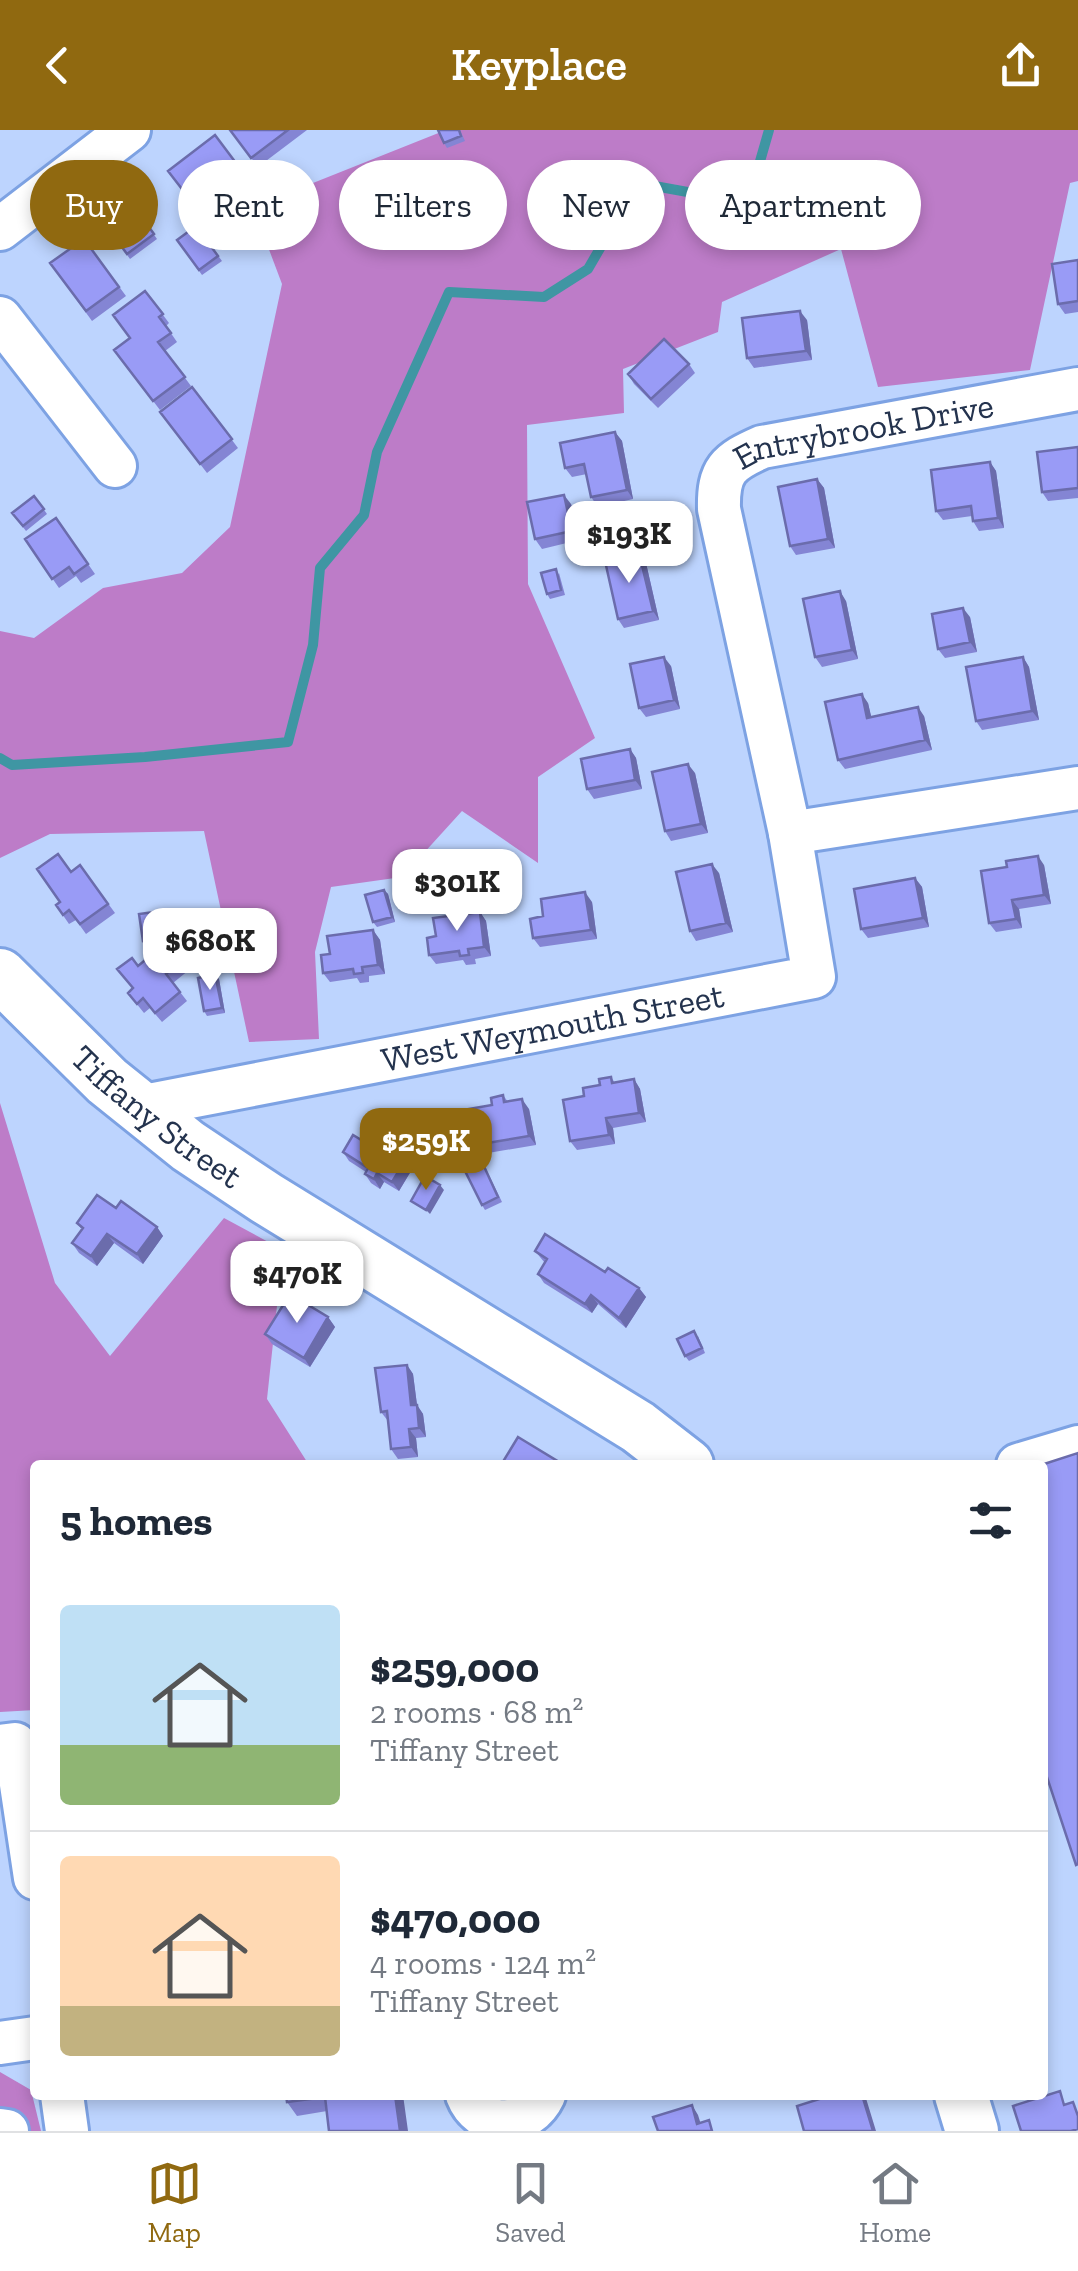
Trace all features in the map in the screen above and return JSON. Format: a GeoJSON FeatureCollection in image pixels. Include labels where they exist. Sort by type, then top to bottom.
{"type":"FeatureCollection","features":[{"type":"Feature","properties":{"kind":"main road","name":"Tiffany Street"},"geometry":{"type":"LineString","coordinates":[[0,975],[138,1107],[253,1189],[638,1427],[681,1460]]}},
{"type":"Feature","properties":{"kind":"main road"},"geometry":{"type":"LineString","coordinates":[[963,2100],[972,2131]]}},
{"type":"Feature","properties":{"kind":"street"},"geometry":{"type":"LineString","coordinates":[[0,229],[129,130]]}},
{"type":"Feature","properties":{"kind":"street"},"geometry":{"type":"LineString","coordinates":[[0,318],[116,466]]}},
{"type":"Feature","properties":{"kind":"street","name":"Entrybrook Drive"},"geometry":{"type":"LineString","coordinates":[[794,982],[814,978],[790,833],[719,509],[720,484],[729,464],[762,447],[1078,389]]}},
{"type":"Feature","properties":{"kind":"street"},"geometry":{"type":"LineString","coordinates":[[790,833],[1078,788]]}},
{"type":"Feature","properties":{"kind":"street","name":"West Weymouth Street"},"geometry":{"type":"LineString","coordinates":[[138,1107],[794,982]]}},
{"type":"Feature","properties":{"kind":"street"},"geometry":{"type":"LineString","coordinates":[[1034,1460],[1078,1446]]}},
{"type":"Feature","properties":{"kind":"street"},"geometry":{"type":"LineString","coordinates":[[0,1746],[15,1744],[30,1844]]}},
{"type":"Feature","properties":{"kind":"street"},"geometry":{"type":"LineString","coordinates":[[0,2043],[30,2039]]}},
{"type":"Feature","properties":{"kind":"street"},"geometry":{"type":"LineString","coordinates":[[63,2100],[67,2131]]}},
{"type":"Feature","properties":{"kind":"street"},"geometry":{"type":"LineString","coordinates":[[469,2100],[485,2118],[504,2124],[548,2111]]}},
{"type":"Feature","properties":{"kind":"shaded area"},"geometry":{"type":"Polygon","coordinates":[[[446,130],[1078,130],[1078,181],[1070,183],[1030,370],[878,387],[841,250],[921,250],[921,160],[685,160],[685,250],[839,250],[722,302],[718,332],[623,369],[624,413],[527,425],[528,584],[595,738],[538,777],[538,863],[462,811],[402,877],[331,887],[315,952],[319,1039],[249,1042],[204,831],[50,834],[0,858],[0,631],[34,638],[103,588],[182,573],[230,527],[282,284],[269,250],[319,250],[319,181],[339,173],[339,250],[507,250],[507,160],[371,160],[446,130]]]}},
{"type":"Feature","properties":{"kind":"shaded area"},"geometry":{"type":"Polygon","coordinates":[[[0,1103],[55,1283],[110,1356],[224,1218],[283,1250],[267,1399],[306,1460],[30,1460],[30,1710],[0,1712],[0,1103]]]}},
{"type":"Feature","properties":{"kind":"shaded area"},"geometry":{"type":"Polygon","coordinates":[[[0,2072],[30,2089],[41,2131],[0,2131],[0,2072]]]}},
{"type":"Feature","properties":{"kind":"building"},"geometry":{"type":"Polygon","coordinates":[[[230,130],[288,130],[251,158],[230,130]]]}},
{"type":"Feature","properties":{"kind":"building"},"geometry":{"type":"Polygon","coordinates":[[[438,130],[459,130],[461,136],[444,143],[438,130]]]}},
{"type":"Feature","properties":{"kind":"building"},"geometry":{"type":"Polygon","coordinates":[[[215,135],[234,160],[182,160],[215,135]]]}},
{"type":"Feature","properties":{"kind":"building"},"geometry":{"type":"Polygon","coordinates":[[[178,163],[178,184],[168,171],[178,163]]]}},
{"type":"Feature","properties":{"kind":"building"},"geometry":{"type":"Polygon","coordinates":[[[68,250],[92,250],[119,287],[86,311],[50,263],[68,250]]]}},
{"type":"Feature","properties":{"kind":"building"},"geometry":{"type":"Polygon","coordinates":[[[184,250],[214,250],[218,256],[199,270],[184,250]]]}},
{"type":"Feature","properties":{"kind":"building"},"geometry":{"type":"Polygon","coordinates":[[[1078,260],[1078,301],[1058,304],[1052,264],[1078,260]]]}},
{"type":"Feature","properties":{"kind":"building"},"geometry":{"type":"Polygon","coordinates":[[[145,291],[163,314],[159,317],[171,333],[158,342],[185,377],[153,401],[114,350],[130,338],[113,315],[145,291]]]}},
{"type":"Feature","properties":{"kind":"building"},"geometry":{"type":"Polygon","coordinates":[[[800,311],[806,351],[747,358],[742,318],[800,311]]]}},
{"type":"Feature","properties":{"kind":"building"},"geometry":{"type":"Polygon","coordinates":[[[664,339],[689,364],[651,399],[628,374],[664,339]]]}},
{"type":"Feature","properties":{"kind":"building"},"geometry":{"type":"Polygon","coordinates":[[[192,387],[232,439],[200,464],[160,412],[192,387]]]}},
{"type":"Feature","properties":{"kind":"building"},"geometry":{"type":"Polygon","coordinates":[[[615,432],[627,490],[591,497],[584,464],[565,468],[560,443],[615,432]]]}},
{"type":"Feature","properties":{"kind":"building"},"geometry":{"type":"Polygon","coordinates":[[[1078,447],[1078,488],[1042,492],[1037,452],[1078,447]]]}},
{"type":"Feature","properties":{"kind":"building"},"geometry":{"type":"Polygon","coordinates":[[[990,462],[998,518],[973,521],[971,506],[936,511],[931,470],[990,462]]]}},
{"type":"Feature","properties":{"kind":"building"},"geometry":{"type":"Polygon","coordinates":[[[817,479],[828,539],[790,546],[778,487],[817,479]]]}},
{"type":"Feature","properties":{"kind":"building"},"geometry":{"type":"Polygon","coordinates":[[[564,495],[572,531],[535,539],[527,502],[564,495]]]}},
{"type":"Feature","properties":{"kind":"building"},"geometry":{"type":"Polygon","coordinates":[[[34,496],[44,509],[23,526],[12,513],[34,496]]]}},
{"type":"Feature","properties":{"kind":"building"},"geometry":{"type":"Polygon","coordinates":[[[56,518],[88,564],[74,574],[69,567],[52,579],[25,539],[56,518]]]}},
{"type":"Feature","properties":{"kind":"building"},"geometry":{"type":"Polygon","coordinates":[[[639,553],[653,611],[618,619],[605,561],[639,553]]]}},
{"type":"Feature","properties":{"kind":"building"},"geometry":{"type":"Polygon","coordinates":[[[556,569],[561,590],[547,594],[541,573],[556,569]]]}},
{"type":"Feature","properties":{"kind":"building"},"geometry":{"type":"Polygon","coordinates":[[[840,591],[852,650],[815,657],[803,599],[840,591]]]}},
{"type":"Feature","properties":{"kind":"building"},"geometry":{"type":"Polygon","coordinates":[[[963,608],[970,642],[938,649],[932,614],[963,608]]]}},
{"type":"Feature","properties":{"kind":"building"},"geometry":{"type":"Polygon","coordinates":[[[664,657],[674,700],[639,708],[630,664],[664,657]]]}},
{"type":"Feature","properties":{"kind":"building"},"geometry":{"type":"Polygon","coordinates":[[[1023,657],[1032,711],[976,721],[966,667],[1023,657]]]}},
{"type":"Feature","properties":{"kind":"building"},"geometry":{"type":"Polygon","coordinates":[[[862,694],[867,718],[918,707],[925,740],[838,760],[825,702],[862,694]]]}},
{"type":"Feature","properties":{"kind":"building"},"geometry":{"type":"Polygon","coordinates":[[[630,749],[635,780],[587,789],[581,759],[630,749]]]}},
{"type":"Feature","properties":{"kind":"building"},"geometry":{"type":"Polygon","coordinates":[[[688,764],[701,824],[665,831],[652,772],[688,764]]]}},
{"type":"Feature","properties":{"kind":"building"},"geometry":{"type":"Polygon","coordinates":[[[58,854],[71,872],[80,865],[108,904],[80,924],[69,910],[63,915],[56,905],[60,902],[37,869],[58,854]]]}},
{"type":"Feature","properties":{"kind":"building"},"geometry":{"type":"Polygon","coordinates":[[[1038,856],[1044,895],[1012,900],[1016,919],[989,923],[981,871],[1007,867],[1006,861],[1038,856]]]}},
{"type":"Feature","properties":{"kind":"building"},"geometry":{"type":"Polygon","coordinates":[[[712,864],[726,923],[690,931],[676,872],[712,864]]]}},
{"type":"Feature","properties":{"kind":"building"},"geometry":{"type":"Polygon","coordinates":[[[495,865],[498,892],[474,895],[471,869],[495,865]]]}},
{"type":"Feature","properties":{"kind":"building"},"geometry":{"type":"Polygon","coordinates":[[[915,878],[923,918],[861,929],[854,889],[915,878]]]}},
{"type":"Feature","properties":{"kind":"building"},"geometry":{"type":"Polygon","coordinates":[[[384,890],[392,917],[373,922],[365,895],[384,890]]]}},
{"type":"Feature","properties":{"kind":"building"},"geometry":{"type":"Polygon","coordinates":[[[585,892],[591,930],[533,938],[530,919],[543,916],[541,899],[585,892]]]}},
{"type":"Feature","properties":{"kind":"building"},"geometry":{"type":"Polygon","coordinates":[[[169,910],[173,937],[143,941],[139,914],[169,910]]]}},
{"type":"Feature","properties":{"kind":"building"},"geometry":{"type":"Polygon","coordinates":[[[480,912],[484,947],[468,949],[469,955],[460,956],[459,951],[429,955],[427,938],[436,936],[433,918],[480,912]]]}},
{"type":"Feature","properties":{"kind":"building"},"geometry":{"type":"Polygon","coordinates":[[[373,930],[378,965],[362,967],[363,973],[354,974],[353,969],[323,973],[321,955],[330,954],[327,936],[373,930]]]}},
{"type":"Feature","properties":{"kind":"building"},"geometry":{"type":"Polygon","coordinates":[[[167,942],[182,960],[166,974],[180,992],[155,1013],[143,998],[137,1004],[128,993],[133,988],[117,969],[132,958],[138,966],[167,942]]]}},
{"type":"Feature","properties":{"kind":"building"},"geometry":{"type":"Polygon","coordinates":[[[215,974],[222,1008],[204,1011],[198,978],[215,974]]]}},
{"type":"Feature","properties":{"kind":"building"},"geometry":{"type":"Polygon","coordinates":[[[611,1077],[612,1083],[634,1079],[639,1113],[606,1118],[609,1135],[570,1141],[563,1100],[584,1096],[583,1088],[600,1085],[599,1079],[611,1077]]]}},
{"type":"Feature","properties":{"kind":"building"},"geometry":{"type":"Polygon","coordinates":[[[503,1095],[504,1102],[522,1099],[529,1136],[481,1144],[480,1139],[469,1141],[463,1110],[492,1105],[491,1098],[503,1095]]]}},
{"type":"Feature","properties":{"kind":"building"},"geometry":{"type":"Polygon","coordinates":[[[371,1127],[411,1151],[392,1182],[377,1173],[374,1179],[365,1174],[368,1168],[343,1152],[353,1135],[363,1141],[371,1127]]]}},
{"type":"Feature","properties":{"kind":"building"},"geometry":{"type":"Polygon","coordinates":[[[482,1162],[498,1197],[482,1205],[465,1171],[482,1162]]]}},
{"type":"Feature","properties":{"kind":"building"},"geometry":{"type":"Polygon","coordinates":[[[425,1176],[440,1185],[426,1210],[411,1201],[425,1176]]]}},
{"type":"Feature","properties":{"kind":"building"},"geometry":{"type":"Polygon","coordinates":[[[97,1195],[116,1208],[121,1201],[157,1227],[137,1254],[107,1234],[91,1256],[72,1243],[83,1228],[77,1223],[97,1195]]]}},
{"type":"Feature","properties":{"kind":"building"},"geometry":{"type":"Polygon","coordinates":[[[545,1234],[605,1272],[608,1268],[639,1288],[619,1318],[591,1295],[585,1304],[538,1274],[547,1259],[535,1251],[545,1234]]]}},
{"type":"Feature","properties":{"kind":"building"},"geometry":{"type":"Polygon","coordinates":[[[290,1294],[328,1317],[304,1358],[265,1334],[290,1294]]]}},
{"type":"Feature","properties":{"kind":"building"},"geometry":{"type":"Polygon","coordinates":[[[694,1331],[702,1348],[685,1356],[677,1339],[694,1331]]]}},
{"type":"Feature","properties":{"kind":"building"},"geometry":{"type":"Polygon","coordinates":[[[407,1365],[411,1405],[417,1405],[419,1428],[409,1429],[411,1447],[391,1449],[387,1411],[381,1412],[375,1368],[407,1365]]]}},
{"type":"Feature","properties":{"kind":"building"},"geometry":{"type":"Polygon","coordinates":[[[518,1437],[556,1460],[504,1460],[518,1437]]]}},
{"type":"Feature","properties":{"kind":"building"},"geometry":{"type":"Polygon","coordinates":[[[1078,1453],[1076,1865],[1048,1780],[1048,1463],[1078,1453]]]}},
{"type":"Feature","properties":{"kind":"building"},"geometry":{"type":"Polygon","coordinates":[[[1060,2091],[1064,2105],[1073,2102],[1078,2129],[1021,2131],[1013,2106],[1048,2100],[1048,2095],[1060,2091]]]}},
{"type":"Feature","properties":{"kind":"building"},"geometry":{"type":"Polygon","coordinates":[[[325,2100],[396,2100],[400,2131],[329,2131],[325,2100]]]}},
{"type":"Feature","properties":{"kind":"building"},"geometry":{"type":"Polygon","coordinates":[[[816,2100],[864,2100],[873,2131],[804,2131],[797,2106],[816,2100]]]}},
{"type":"Feature","properties":{"kind":"building"},"geometry":{"type":"Polygon","coordinates":[[[692,2105],[697,2124],[709,2120],[712,2131],[658,2131],[653,2117],[692,2105]]]}},
{"type":"Feature","properties":{"kind":"waterway"},"geometry":{"type":"LineString","coordinates":[[0,758],[12,765],[145,757],[288,742],[313,645],[320,568],[364,515],[377,452],[449,292],[544,297],[588,269],[638,183],[748,203],[769,130]]}}]}
